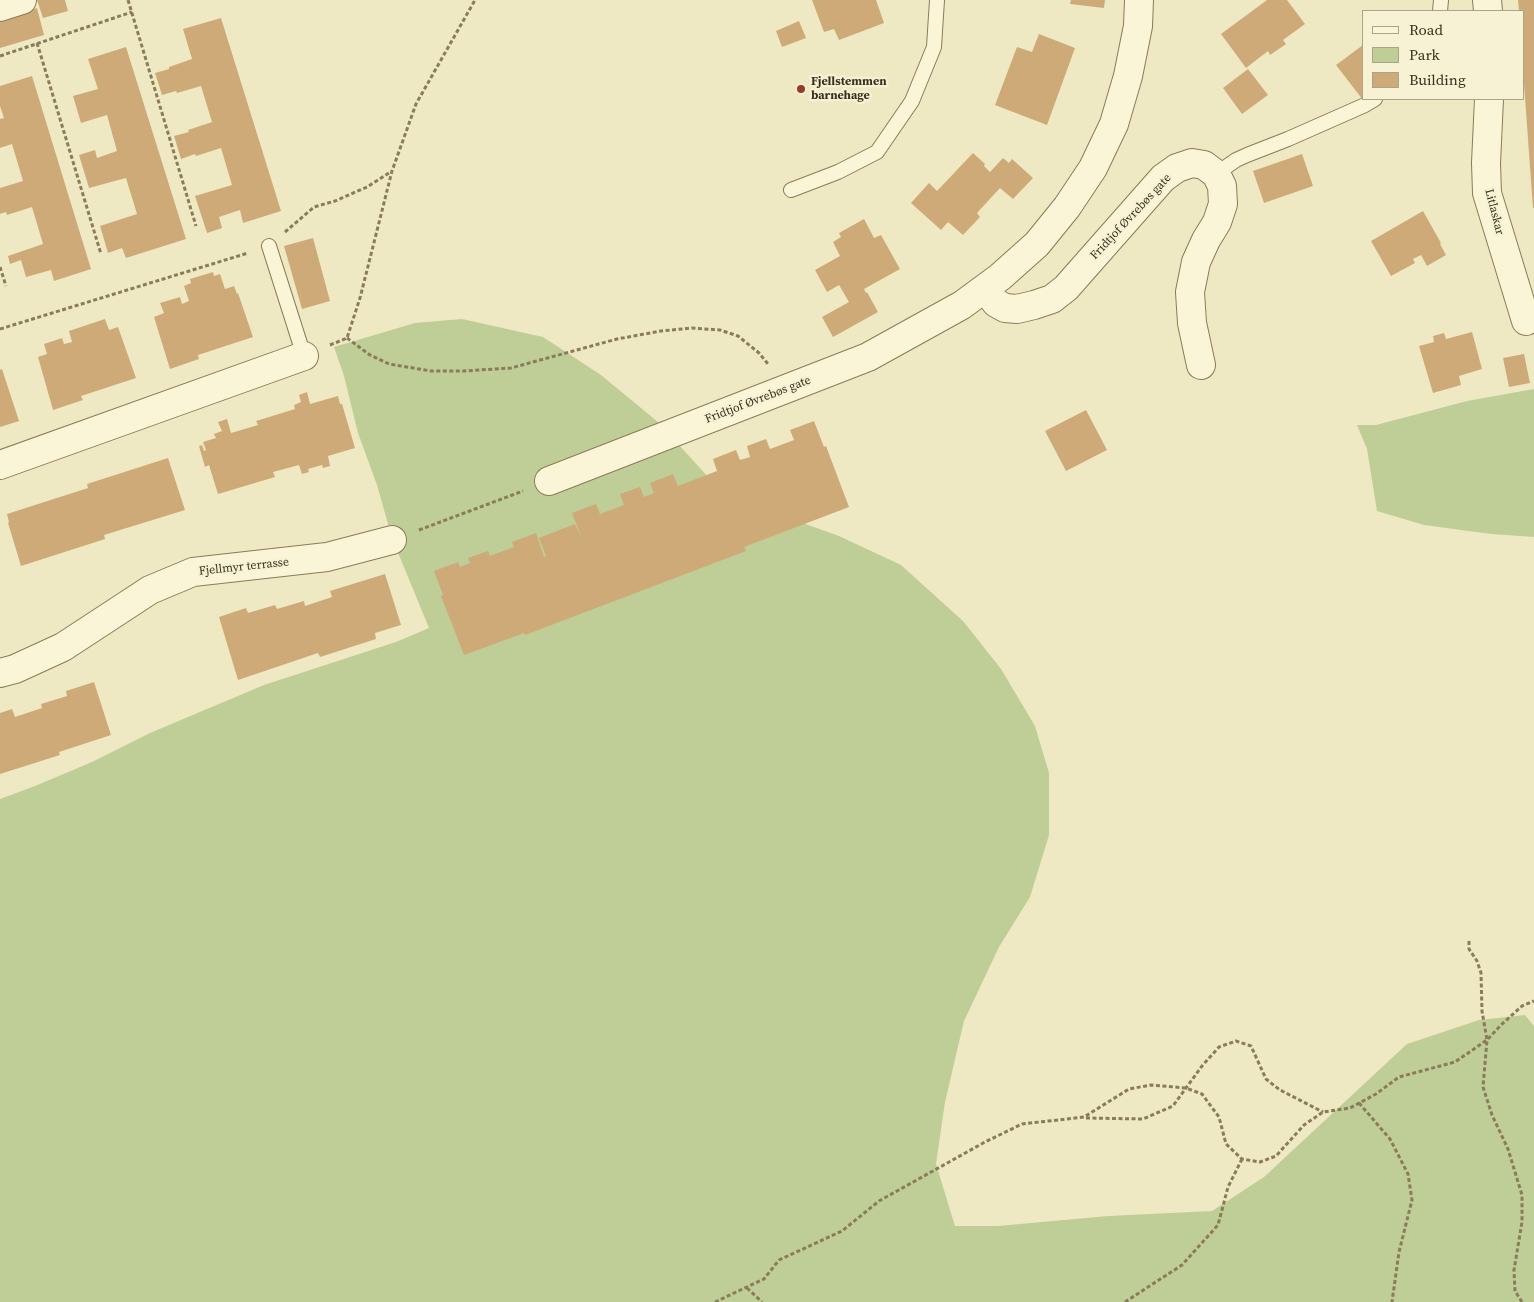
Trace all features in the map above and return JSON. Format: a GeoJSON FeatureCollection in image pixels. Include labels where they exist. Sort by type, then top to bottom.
{"type":"FeatureCollection","features":[{"type":"Feature","properties":{"kind":"street"},"geometry":{"type":"LineString","coordinates":[[0,7],[22,0]]}},
{"type":"Feature","properties":{"kind":"street","name":"Fridtjof Øvrebøs gate"},"geometry":{"type":"LineString","coordinates":[[549,481],[868,357],[962,305],[1000,277],[1037,244],[1067,207],[1093,168],[1114,124],[1128,76],[1138,26],[1139,0]]}},
{"type":"Feature","properties":{"kind":"street","name":"Litlaskar"},"geometry":{"type":"LineString","coordinates":[[1489,100],[1486,163],[1487,193],[1526,321]]}},
{"type":"Feature","properties":{"kind":"street","name":"Fridtjof Øvrebøs gate"},"geometry":{"type":"LineString","coordinates":[[985,288],[996,303],[1005,308],[1017,309],[1052,299],[1066,288],[1163,178],[1177,168],[1192,163],[1204,165],[1216,174]]}},
{"type":"Feature","properties":{"kind":"street"},"geometry":{"type":"LineString","coordinates":[[1201,365],[1192,323],[1190,292],[1196,262],[1217,222],[1223,204],[1222,186],[1216,174]]}},
{"type":"Feature","properties":{"kind":"street"},"geometry":{"type":"LineString","coordinates":[[0,465],[304,356]]}},
{"type":"Feature","properties":{"kind":"street","name":"Fjellmyr terrasse"},"geometry":{"type":"LineString","coordinates":[[0,673],[16,669],[63,646],[150,590],[193,572],[327,557],[392,540]]}},
{"type":"Feature","properties":{"kind":"lane"},"geometry":{"type":"LineString","coordinates":[[791,190],[838,172],[877,152],[912,101],[934,47],[937,0]]}},
{"type":"Feature","properties":{"kind":"lane"},"geometry":{"type":"LineString","coordinates":[[1216,174],[1236,160],[1288,139],[1372,100]]}},
{"type":"Feature","properties":{"kind":"lane"},"geometry":{"type":"LineString","coordinates":[[269,246],[304,356]]}},
{"type":"Feature","properties":{"kind":"path"},"geometry":{"type":"LineString","coordinates":[[128,0],[196,226]]}},
{"type":"Feature","properties":{"kind":"path"},"geometry":{"type":"LineString","coordinates":[[304,356],[347,338],[360,298],[392,171],[416,104],[474,0]]}},
{"type":"Feature","properties":{"kind":"path"},"geometry":{"type":"LineString","coordinates":[[0,56],[132,12]]}},
{"type":"Feature","properties":{"kind":"path"},"geometry":{"type":"LineString","coordinates":[[37,43],[101,254]]}},
{"type":"Feature","properties":{"kind":"path"},"geometry":{"type":"LineString","coordinates":[[0,329],[269,246],[314,207],[335,201],[367,187],[392,171]]}},
{"type":"Feature","properties":{"kind":"path"},"geometry":{"type":"LineString","coordinates":[[0,267],[6,286]]}},
{"type":"Feature","properties":{"kind":"path"},"geometry":{"type":"LineString","coordinates":[[347,338],[370,355],[389,364],[431,371],[464,371],[511,368],[617,339],[661,331],[692,328],[720,330],[738,336],[759,353],[767,363],[780,392]]}},
{"type":"Feature","properties":{"kind":"path"},"geometry":{"type":"LineString","coordinates":[[392,540],[549,481]]}},
{"type":"Feature","properties":{"kind":"path"},"geometry":{"type":"LineString","coordinates":[[1469,941],[1470,949],[1481,973],[1482,1011],[1487,1040],[1484,1087],[1492,1115],[1508,1149],[1522,1195],[1522,1222],[1514,1270],[1515,1291],[1522,1302]]}},
{"type":"Feature","properties":{"kind":"path"},"geometry":{"type":"LineString","coordinates":[[1084,1118],[1129,1089],[1151,1086],[1186,1088],[1202,1094],[1218,1117],[1226,1144],[1242,1159],[1260,1162],[1276,1156],[1304,1125],[1323,1112],[1350,1108],[1376,1094],[1399,1077],[1455,1062],[1487,1040],[1500,1025],[1522,1006],[1534,1001]]}},
{"type":"Feature","properties":{"kind":"path"},"geometry":{"type":"LineString","coordinates":[[715,1302],[764,1279],[779,1260],[842,1231],[879,1201],[985,1142],[1022,1124],[1084,1118],[1143,1119],[1173,1106],[1219,1047],[1236,1041],[1251,1046],[1266,1079],[1280,1090],[1323,1112]]}},
{"type":"Feature","properties":{"kind":"path"},"geometry":{"type":"LineString","coordinates":[[1359,1104],[1390,1139],[1408,1174],[1412,1200],[1399,1252],[1392,1302]]}},
{"type":"Feature","properties":{"kind":"path"},"geometry":{"type":"LineString","coordinates":[[1125,1302],[1182,1265],[1218,1225],[1228,1187],[1242,1159]]}},
{"type":"Feature","properties":{"kind":"path"},"geometry":{"type":"LineString","coordinates":[[746,1288],[762,1302]]}},
{"type":"Feature","properties":{"kind":"green space"},"geometry":{"type":"Polygon","coordinates":[[[462,319],[543,337],[601,375],[658,422],[710,479],[786,517],[839,536],[901,565],[963,621],[1001,669],[1035,726],[1049,773],[1049,835],[1030,897],[999,947],[964,1021],[945,1102],[936,1164],[955,1226],[998,1226],[1108,1216],[1212,1211],[1264,1177],[1407,1044],[1479,1020],[1525,1015],[1534,1026],[1534,1302],[0,1302],[0,799],[92,762],[150,733],[264,685],[396,642],[429,628],[392,538],[377,485],[358,433],[344,376],[334,347],[415,323],[462,319]]]}},
{"type":"Feature","properties":{"kind":"green space"},"geometry":{"type":"Polygon","coordinates":[[[1534,389],[1534,537],[1491,534],[1424,525],[1377,511],[1367,449],[1357,425],[1376,425],[1467,401],[1534,389]]]}},
{"type":"Feature","properties":{"kind":"building"},"geometry":{"type":"Polygon","coordinates":[[[37,0],[65,0],[68,11],[43,18],[37,0]]]}},
{"type":"Feature","properties":{"kind":"building"},"geometry":{"type":"Polygon","coordinates":[[[812,0],[876,0],[884,23],[839,40],[834,29],[824,32],[812,0]]]}},
{"type":"Feature","properties":{"kind":"building"},"geometry":{"type":"Polygon","coordinates":[[[1071,0],[1105,0],[1104,8],[1070,4],[1071,0]]]}},
{"type":"Feature","properties":{"kind":"building"},"geometry":{"type":"Polygon","coordinates":[[[1267,0],[1287,0],[1305,24],[1283,40],[1286,44],[1270,55],[1268,51],[1246,68],[1221,34],[1267,0]]]}},
{"type":"Feature","properties":{"kind":"building"},"geometry":{"type":"Polygon","coordinates":[[[1518,0],[1534,0],[1534,208],[1524,84],[1524,10],[1519,10],[1518,0]]]}},
{"type":"Feature","properties":{"kind":"building"},"geometry":{"type":"Polygon","coordinates":[[[37,8],[44,35],[0,48],[0,20],[37,8]]]}},
{"type":"Feature","properties":{"kind":"building"},"geometry":{"type":"Polygon","coordinates":[[[221,18],[281,211],[243,223],[240,210],[219,217],[222,228],[207,233],[195,196],[232,185],[221,148],[181,159],[174,136],[212,122],[201,86],[162,95],[155,73],[192,59],[183,29],[221,18]]]}},
{"type":"Feature","properties":{"kind":"building"},"geometry":{"type":"Polygon","coordinates":[[[799,21],[806,38],[782,47],[776,31],[799,21]]]}},
{"type":"Feature","properties":{"kind":"building"},"geometry":{"type":"Polygon","coordinates":[[[1039,34],[1075,48],[1047,125],[995,105],[1017,47],[1032,52],[1039,34]]]}},
{"type":"Feature","properties":{"kind":"building"},"geometry":{"type":"Polygon","coordinates":[[[1362,46],[1362,99],[1336,65],[1362,46]]]}},
{"type":"Feature","properties":{"kind":"building"},"geometry":{"type":"Polygon","coordinates":[[[126,47],[186,239],[126,258],[122,248],[108,253],[100,226],[137,214],[126,178],[89,188],[79,155],[95,150],[97,158],[117,151],[107,115],[81,123],[73,96],[98,89],[88,59],[126,47]]]}},
{"type":"Feature","properties":{"kind":"building"},"geometry":{"type":"Polygon","coordinates":[[[1248,69],[1268,95],[1242,114],[1223,88],[1248,69]]]}},
{"type":"Feature","properties":{"kind":"building"},"geometry":{"type":"Polygon","coordinates":[[[32,76],[91,269],[54,281],[51,270],[26,277],[21,260],[10,264],[8,256],[43,244],[32,207],[7,215],[6,212],[0,214],[0,188],[23,181],[12,144],[0,148],[0,119],[4,118],[0,106],[0,86],[32,76]]]}},
{"type":"Feature","properties":{"kind":"building"},"geometry":{"type":"Polygon","coordinates":[[[973,153],[985,164],[984,166],[990,172],[1003,158],[1009,163],[1012,159],[1033,178],[1013,199],[1000,188],[977,213],[980,217],[963,235],[948,222],[941,230],[911,203],[929,183],[937,191],[973,153]]]}},
{"type":"Feature","properties":{"kind":"building"},"geometry":{"type":"Polygon","coordinates":[[[1302,154],[1313,186],[1264,203],[1253,171],[1302,154]]]}},
{"type":"Feature","properties":{"kind":"building"},"geometry":{"type":"Polygon","coordinates":[[[1423,211],[1446,255],[1427,266],[1421,255],[1413,259],[1415,263],[1391,276],[1371,241],[1423,211]]]}},
{"type":"Feature","properties":{"kind":"building"},"geometry":{"type":"Polygon","coordinates":[[[864,219],[874,238],[881,235],[900,269],[864,289],[878,312],[833,337],[822,317],[849,302],[839,285],[827,292],[815,270],[840,256],[833,242],[841,237],[839,233],[864,219]]]}},
{"type":"Feature","properties":{"kind":"building"},"geometry":{"type":"Polygon","coordinates":[[[313,238],[330,301],[302,309],[284,246],[313,238]]]}},
{"type":"Feature","properties":{"kind":"building"},"geometry":{"type":"Polygon","coordinates":[[[213,272],[214,276],[220,274],[225,289],[234,286],[253,337],[198,355],[199,359],[170,369],[154,317],[164,313],[160,303],[180,297],[182,304],[189,301],[184,286],[191,283],[190,279],[213,272]]]}},
{"type":"Feature","properties":{"kind":"building"},"geometry":{"type":"Polygon","coordinates":[[[105,319],[109,330],[118,327],[136,378],[81,396],[83,400],[53,410],[38,357],[47,354],[44,344],[62,338],[64,344],[72,342],[69,331],[105,319]]]}},
{"type":"Feature","properties":{"kind":"building"},"geometry":{"type":"Polygon","coordinates":[[[1472,332],[1482,369],[1459,376],[1461,385],[1433,393],[1419,346],[1434,342],[1433,336],[1444,333],[1446,339],[1472,332]]]}},
{"type":"Feature","properties":{"kind":"building"},"geometry":{"type":"Polygon","coordinates":[[[1524,354],[1530,383],[1509,387],[1503,358],[1524,354]]]}},
{"type":"Feature","properties":{"kind":"building"},"geometry":{"type":"Polygon","coordinates":[[[2,369],[19,421],[0,427],[0,370],[2,369]]]}},
{"type":"Feature","properties":{"kind":"building"},"geometry":{"type":"Polygon","coordinates":[[[307,392],[310,404],[338,396],[355,448],[328,456],[330,466],[323,468],[322,465],[308,469],[309,472],[302,474],[299,465],[273,472],[275,477],[218,494],[209,465],[205,467],[199,446],[202,445],[204,451],[206,450],[203,442],[216,438],[214,434],[222,431],[218,422],[227,419],[231,433],[258,425],[256,421],[295,409],[294,405],[301,402],[299,395],[307,392]]]}},
{"type":"Feature","properties":{"kind":"building"},"geometry":{"type":"Polygon","coordinates":[[[1086,410],[1107,450],[1066,471],[1045,431],[1086,410]]]}},
{"type":"Feature","properties":{"kind":"building"},"geometry":{"type":"Polygon","coordinates":[[[814,421],[824,447],[826,446],[849,507],[744,547],[746,551],[525,635],[524,633],[464,655],[441,596],[443,595],[434,571],[458,562],[460,567],[470,563],[468,558],[488,551],[490,556],[514,547],[512,542],[536,533],[544,557],[546,556],[539,538],[575,524],[582,538],[572,513],[596,504],[600,514],[624,505],[620,494],[640,487],[644,497],[654,493],[650,483],[673,474],[678,486],[717,471],[713,459],[736,450],[740,460],[750,457],[747,446],[766,439],[770,449],[794,440],[790,430],[814,421]]]}},
{"type":"Feature","properties":{"kind":"building"},"geometry":{"type":"Polygon","coordinates":[[[168,458],[185,510],[104,535],[105,539],[21,566],[7,514],[88,488],[87,484],[168,458]]]}},
{"type":"Feature","properties":{"kind":"building"},"geometry":{"type":"Polygon","coordinates":[[[385,574],[401,625],[375,633],[376,639],[320,657],[318,653],[238,680],[219,617],[246,608],[248,613],[275,605],[277,609],[304,601],[305,606],[332,597],[330,591],[385,574]]]}},
{"type":"Feature","properties":{"kind":"building"},"geometry":{"type":"Polygon","coordinates":[[[94,682],[111,735],[59,752],[60,755],[0,774],[0,713],[12,709],[15,717],[42,708],[41,704],[67,696],[66,691],[94,682]]]}},
{"type":"Feature","properties":{"kind":"place","name":"Fjellstemmen barnehage"},"geometry":{"type":"Point","coordinates":[801,89]}}]}
